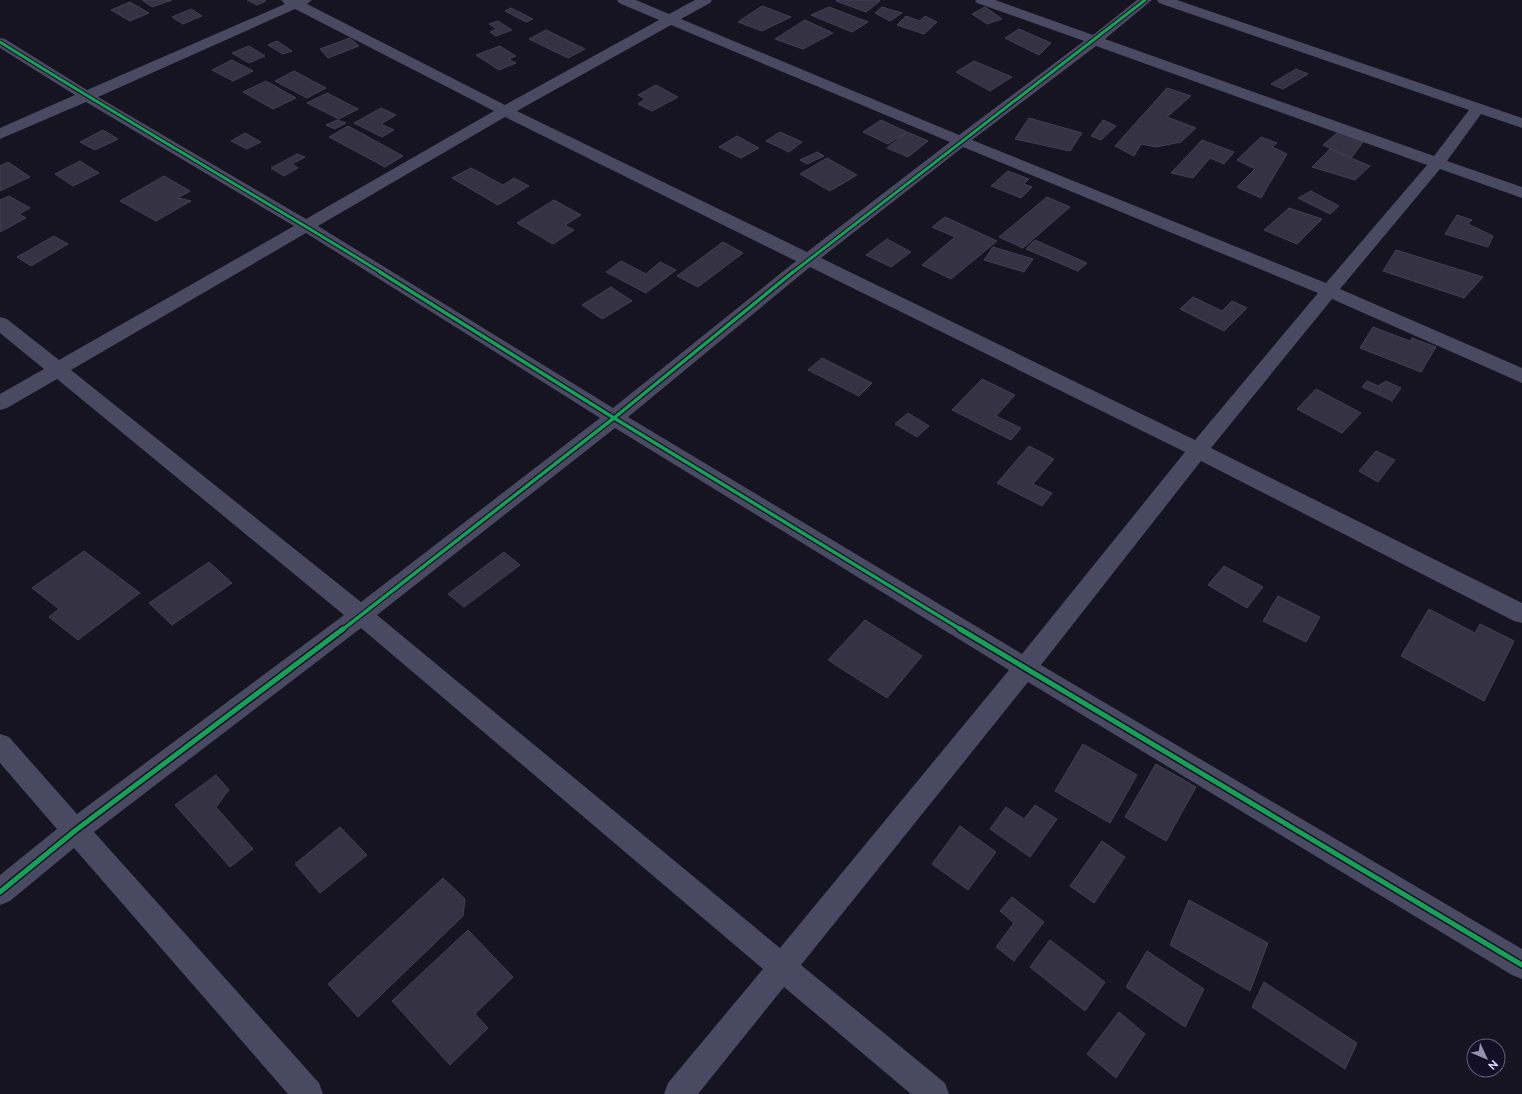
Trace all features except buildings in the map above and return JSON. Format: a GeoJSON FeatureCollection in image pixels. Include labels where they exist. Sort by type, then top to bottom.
{"type":"FeatureCollection","features":[{"type":"Feature","properties":{"kind":"street"},"geometry":{"type":"LineString","coordinates":[[624,0],[961,141],[1329,291],[1522,376]]}},
{"type":"Feature","properties":{"kind":"street"},"geometry":{"type":"LineString","coordinates":[[0,403],[505,111],[705,0]]}},
{"type":"Feature","properties":{"kind":"street"},"geometry":{"type":"LineString","coordinates":[[982,0],[1522,193]]}},
{"type":"Feature","properties":{"kind":"street"},"geometry":{"type":"LineString","coordinates":[[0,892],[76,830],[361,616],[614,418],[808,260],[1145,0]]}},
{"type":"Feature","properties":{"kind":"street"},"geometry":{"type":"LineString","coordinates":[[1164,0],[1522,123]]}},
{"type":"Feature","properties":{"kind":"street"},"geometry":{"type":"LineString","coordinates":[[0,134],[88,97],[297,1],[505,111],[1198,450],[1522,614]]}},
{"type":"Feature","properties":{"kind":"street"},"geometry":{"type":"LineString","coordinates":[[0,42],[88,97],[306,226],[614,418],[1025,668],[1522,965]]}},
{"type":"Feature","properties":{"kind":"street"},"geometry":{"type":"LineString","coordinates":[[679,1094],[1025,668],[1198,450],[1438,162],[1478,108]]}},
{"type":"Feature","properties":{"kind":"street"},"geometry":{"type":"LineString","coordinates":[[0,322],[361,616],[934,1094]]}},
{"type":"Feature","properties":{"kind":"street"},"geometry":{"type":"LineString","coordinates":[[0,745],[308,1094]]}},
{"type":"Feature","properties":{"kind":"cycle path"},"geometry":{"type":"LineString","coordinates":[[0,892],[76,830],[361,615],[614,418],[808,260],[1145,0]]}},
{"type":"Feature","properties":{"kind":"cycle path"},"geometry":{"type":"LineString","coordinates":[[0,42],[88,97],[306,226],[614,418],[1025,668],[1522,965]]}}]}
